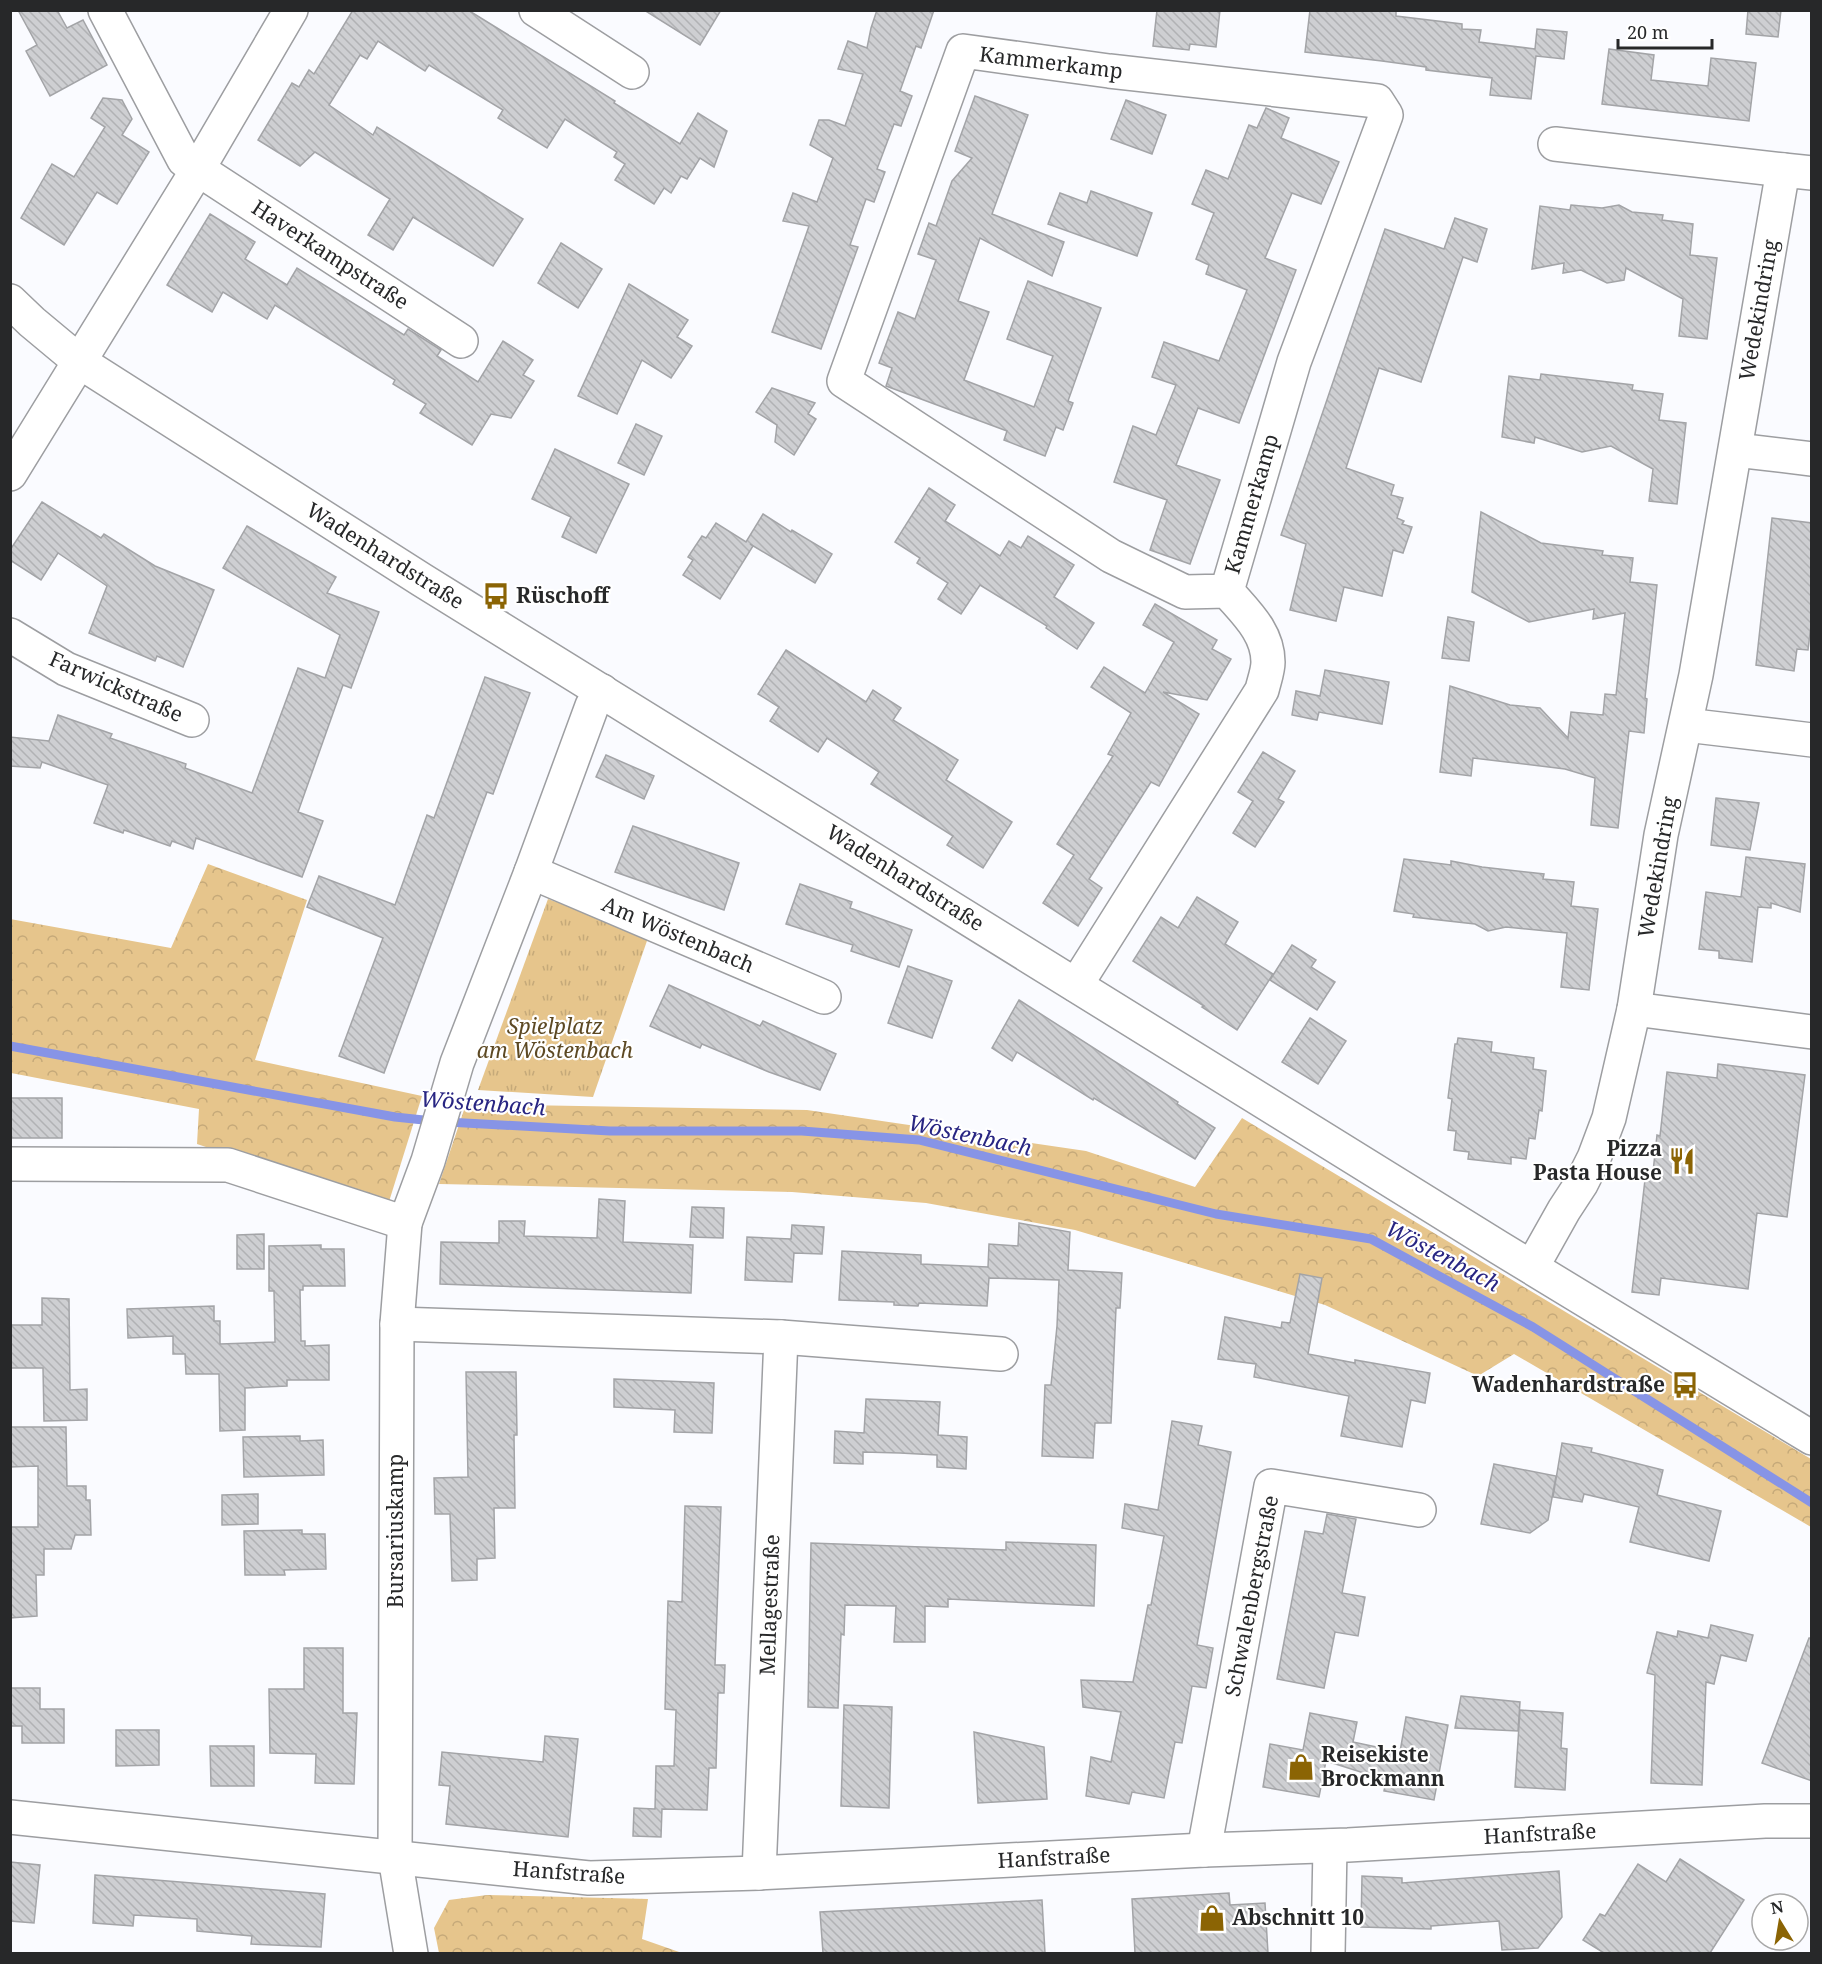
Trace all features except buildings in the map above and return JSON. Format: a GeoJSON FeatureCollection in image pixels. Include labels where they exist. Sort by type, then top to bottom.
{"type":"FeatureCollection","features":[{"type":"Feature","properties":{"kind":"street","name":"Haverkampstraße"},"geometry":{"type":"LineString","coordinates":[[105,10],[184,160],[461,340]]}},
{"type":"Feature","properties":{"kind":"street"},"geometry":{"type":"LineString","coordinates":[[10,474],[198,169],[291,10]]}},
{"type":"Feature","properties":{"kind":"street"},"geometry":{"type":"LineString","coordinates":[[536,10],[632,72]]}},
{"type":"Feature","properties":{"kind":"street","name":"Kammerkamp"},"geometry":{"type":"LineString","coordinates":[[963,51],[1109,71],[1377,101],[1386,115],[1294,362],[1227,591],[1185,592],[1111,556],[844,381],[963,51]]}},
{"type":"Feature","properties":{"kind":"street","name":"Wedekindring"},"geometry":{"type":"LineString","coordinates":[[1532,1267],[1581,1185],[1610,1118],[1634,1009],[1661,835],[1686,726],[1722,515],[1736,450],[1751,349],[1797,171],[1555,144]]}},
{"type":"Feature","properties":{"kind":"street","name":"Wadenhardstraße"},"geometry":{"type":"LineString","coordinates":[[10,301],[80,362],[422,580],[1812,1438]]}},
{"type":"Feature","properties":{"kind":"street"},"geometry":{"type":"LineString","coordinates":[[1736,450],[1812,459]]}},
{"type":"Feature","properties":{"kind":"street","name":"Kammerkamp"},"geometry":{"type":"LineString","coordinates":[[1076,985],[1262,690],[1268,664],[1265,642],[1253,621],[1227,591]]}},
{"type":"Feature","properties":{"kind":"street","name":"Farwickstraße"},"geometry":{"type":"LineString","coordinates":[[10,635],[66,669],[192,720]]}},
{"type":"Feature","properties":{"kind":"street"},"geometry":{"type":"LineString","coordinates":[[10,1164],[228,1165],[405,1223],[428,1161],[457,1063],[592,706],[602,691]]}},
{"type":"Feature","properties":{"kind":"street"},"geometry":{"type":"LineString","coordinates":[[1686,726],[1812,740]]}},
{"type":"Feature","properties":{"kind":"street","name":"Am Wöstenbach"},"geometry":{"type":"LineString","coordinates":[[531,872],[824,998]]}},
{"type":"Feature","properties":{"kind":"street"},"geometry":{"type":"LineString","coordinates":[[1634,1009],[1812,1032]]}},
{"type":"Feature","properties":{"kind":"street","name":"Bursariuskamp"},"geometry":{"type":"LineString","coordinates":[[395,1857],[397,1324],[405,1223]]}},
{"type":"Feature","properties":{"kind":"street"},"geometry":{"type":"LineString","coordinates":[[397,1324],[781,1337],[1001,1354]]}},
{"type":"Feature","properties":{"kind":"street","name":"Mellagestraße"},"geometry":{"type":"LineString","coordinates":[[759,1874],[781,1337]]}},
{"type":"Feature","properties":{"kind":"street","name":"Schwalenbergstraße"},"geometry":{"type":"LineString","coordinates":[[1204,1850],[1271,1486],[1419,1510]]}},
{"type":"Feature","properties":{"kind":"street"},"geometry":{"type":"LineString","coordinates":[[10,1817],[395,1857],[411,1953]]}},
{"type":"Feature","properties":{"kind":"street","name":"Hanfstraße"},"geometry":{"type":"LineString","coordinates":[[395,1857],[589,1878],[759,1874],[1204,1850],[1330,1846],[1765,1821],[1812,1821]]}},
{"type":"Feature","properties":{"kind":"street"},"geometry":{"type":"LineString","coordinates":[[1328,1953],[1330,1846]]}},
{"type":"Feature","properties":{"kind":"green space"},"geometry":{"type":"Polygon","coordinates":[[[208,864],[307,900],[255,1060],[422,1096],[387,1208],[197,1144],[199,1109],[11,1073],[10,919],[171,948],[208,864]]]}},
{"type":"Feature","properties":{"kind":"green space","name":"Spielplatz am Wöstenbach"},"geometry":{"type":"Polygon","coordinates":[[[548,899],[649,935],[593,1097],[478,1090],[548,899]]]}},
{"type":"Feature","properties":{"kind":"green space"},"geometry":{"type":"Polygon","coordinates":[[[466,1104],[807,1110],[1086,1151],[1195,1187],[1242,1118],[1811,1459],[1811,1527],[1514,1354],[1478,1376],[1325,1305],[1075,1230],[926,1203],[792,1192],[439,1184],[466,1104]]]}},
{"type":"Feature","properties":{"kind":"green space"},"geometry":{"type":"Polygon","coordinates":[[[487,1895],[648,1899],[642,1939],[682,1953],[439,1953],[434,1928],[449,1900],[487,1895]]]}},
{"type":"Feature","properties":{"kind":"waterway","name":"Wöstenbach"},"geometry":{"type":"LineString","coordinates":[[10,1046],[395,1117],[433,1121]]}},
{"type":"Feature","properties":{"kind":"waterway","name":"Wöstenbach"},"geometry":{"type":"LineString","coordinates":[[447,1122],[610,1131],[802,1131],[919,1140],[1216,1214],[1371,1239],[1533,1327],[1812,1503]]}},
{"type":"Feature","properties":{"kind":"place","name":"Rüschoff"},"geometry":{"type":"Point","coordinates":[496,596]}},
{"type":"Feature","properties":{"kind":"place","name":"Pizza Pasta House"},"geometry":{"type":"Point","coordinates":[1682,1161]}},
{"type":"Feature","properties":{"kind":"place","name":"Wadenhardstraße"},"geometry":{"type":"Point","coordinates":[1685,1385]}},
{"type":"Feature","properties":{"kind":"place","name":"Reisekiste Brockmann"},"geometry":{"type":"Point","coordinates":[1301,1767]}},
{"type":"Feature","properties":{"kind":"place","name":"Abschnitt 10"},"geometry":{"type":"Point","coordinates":[1212,1918]}}]}
